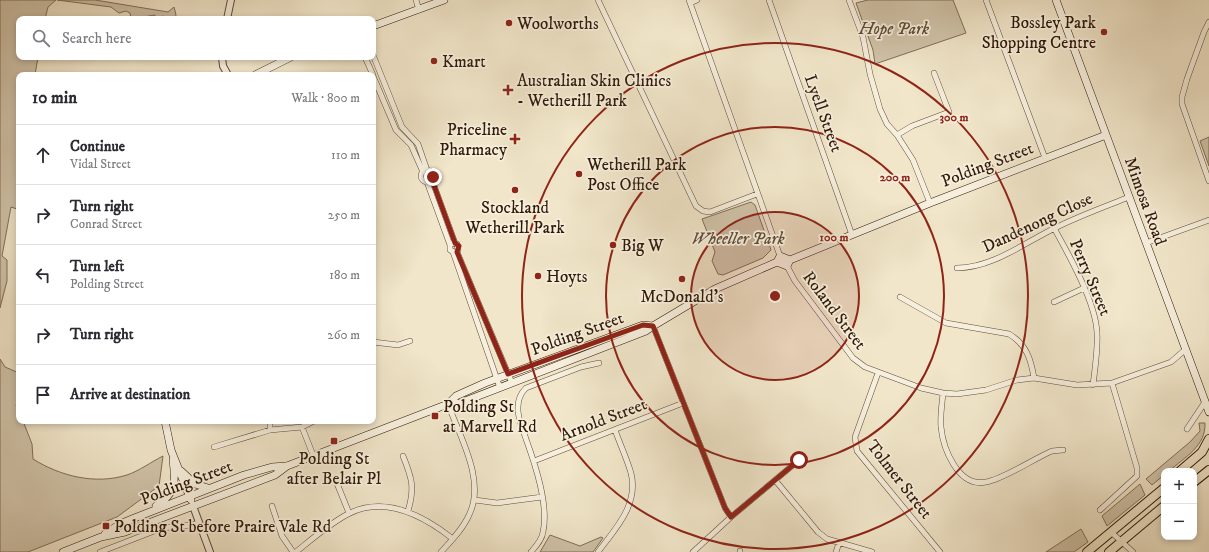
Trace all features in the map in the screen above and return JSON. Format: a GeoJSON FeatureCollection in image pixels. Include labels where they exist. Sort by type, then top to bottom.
{"type":"FeatureCollection","features":[{"type":"Feature","properties":{"kind":"main road"},"geometry":{"type":"LineString","coordinates":[[376,25],[444,0]]}},
{"type":"Feature","properties":{"kind":"main road","name":"Mimosa Road"},"geometry":{"type":"LineString","coordinates":[[1056,0],[1209,412]]}},
{"type":"Feature","properties":{"kind":"main road"},"geometry":{"type":"LineString","coordinates":[[261,72],[285,60]]}},
{"type":"Feature","properties":{"kind":"main road","name":"Polding Street"},"geometry":{"type":"LineString","coordinates":[[789,263],[930,203],[1106,135]]}},
{"type":"Feature","properties":{"kind":"main road"},"geometry":{"type":"LineString","coordinates":[[779,259],[789,263]]}},
{"type":"Feature","properties":{"kind":"main road","name":"Polding Street"},"geometry":{"type":"LineString","coordinates":[[63,552],[101,537],[125,532],[275,475],[287,466],[313,455],[448,404],[460,403],[646,332],[653,326],[715,289],[779,259]]}},
{"type":"Feature","properties":{"kind":"main road","name":"Polding Street"},"geometry":{"type":"LineString","coordinates":[[448,404],[456,396],[508,374],[643,325],[653,326]]}},
{"type":"Feature","properties":{"kind":"main road"},"geometry":{"type":"LineString","coordinates":[[146,513],[164,501],[172,491],[174,483],[171,450],[166,424]]}},
{"type":"Feature","properties":{"kind":"main road"},"geometry":{"type":"LineString","coordinates":[[1183,468],[1202,452],[1209,439]]}},
{"type":"Feature","properties":{"kind":"main road"},"geometry":{"type":"LineString","coordinates":[[171,450],[193,506]]}},
{"type":"Feature","properties":{"kind":"main road"},"geometry":{"type":"LineString","coordinates":[[1189,468],[1209,451]]}},
{"type":"Feature","properties":{"kind":"main road","name":"Polding Street"},"geometry":{"type":"LineString","coordinates":[[101,537],[120,524],[209,488],[272,467],[287,466]]}},
{"type":"Feature","properties":{"kind":"main road"},"geometry":{"type":"LineString","coordinates":[[178,468],[195,484],[209,488]]}},
{"type":"Feature","properties":{"kind":"main road"},"geometry":{"type":"LineString","coordinates":[[1197,480],[1209,470]]}},
{"type":"Feature","properties":{"kind":"main road"},"geometry":{"type":"LineString","coordinates":[[1087,552],[1161,490]]}},
{"type":"Feature","properties":{"kind":"main road"},"geometry":{"type":"LineString","coordinates":[[1109,552],[1161,508]]}},
{"type":"Feature","properties":{"kind":"street"},"geometry":{"type":"LineString","coordinates":[[227,16],[230,0]]}},
{"type":"Feature","properties":{"kind":"street"},"geometry":{"type":"LineString","coordinates":[[416,0],[419,10]]}},
{"type":"Feature","properties":{"kind":"street"},"geometry":{"type":"LineString","coordinates":[[598,0],[696,206],[703,211],[710,212],[757,194]]}},
{"type":"Feature","properties":{"kind":"street"},"geometry":{"type":"LineString","coordinates":[[697,0],[689,1],[779,259]]}},
{"type":"Feature","properties":{"kind":"street","name":"Lyell Street"},"geometry":{"type":"LineString","coordinates":[[769,0],[852,235]]}},
{"type":"Feature","properties":{"kind":"street"},"geometry":{"type":"LineString","coordinates":[[849,0],[865,44],[870,74],[880,109],[887,124],[897,134],[913,160],[930,203]]}},
{"type":"Feature","properties":{"kind":"street"},"geometry":{"type":"LineString","coordinates":[[986,0],[1045,158]]}},
{"type":"Feature","properties":{"kind":"street"},"geometry":{"type":"LineString","coordinates":[[1209,22],[1204,32],[1182,97],[1184,112],[1209,181]]}},
{"type":"Feature","properties":{"kind":"street"},"geometry":{"type":"LineString","coordinates":[[222,60],[223,66],[226,72]]}},
{"type":"Feature","properties":{"kind":"street"},"geometry":{"type":"LineString","coordinates":[[366,60],[372,72]]}},
{"type":"Feature","properties":{"kind":"street"},"geometry":{"type":"LineString","coordinates":[[375,60],[402,127],[418,144],[425,171],[421,178],[429,181]]}},
{"type":"Feature","properties":{"kind":"street"},"geometry":{"type":"LineString","coordinates":[[897,134],[912,126],[949,112],[934,73]]}},
{"type":"Feature","properties":{"kind":"street"},"geometry":{"type":"LineString","coordinates":[[376,82],[396,130],[411,145],[425,171],[432,173],[429,181],[452,244],[450,250],[455,252],[512,383]]}},
{"type":"Feature","properties":{"kind":"street","name":"Dandenong Close"},"geometry":{"type":"LineString","coordinates":[[957,268],[978,266],[1088,212],[1129,197]]}},
{"type":"Feature","properties":{"kind":"street"},"geometry":{"type":"LineString","coordinates":[[1146,243],[1209,220]]}},
{"type":"Feature","properties":{"kind":"street","name":"Perry Street"},"geometry":{"type":"LineString","coordinates":[[1054,228],[1075,266],[1096,321],[1097,334],[1093,385]]}},
{"type":"Feature","properties":{"kind":"street"},"geometry":{"type":"LineString","coordinates":[[452,244],[459,246],[455,252]]}},
{"type":"Feature","properties":{"kind":"street"},"geometry":{"type":"LineString","coordinates":[[455,252],[473,313],[500,388]]}},
{"type":"Feature","properties":{"kind":"street","name":"Roland Street"},"geometry":{"type":"LineString","coordinates":[[789,263],[795,281],[853,358],[865,367],[878,373],[920,388],[943,393],[968,393],[1034,378],[1077,385],[1112,383],[1171,362],[1186,350]]}},
{"type":"Feature","properties":{"kind":"street"},"geometry":{"type":"LineString","coordinates":[[1054,302],[1084,288]]}},
{"type":"Feature","properties":{"kind":"street"},"geometry":{"type":"LineString","coordinates":[[900,297],[946,323],[1009,334],[1018,339],[1029,355],[1034,378]]}},
{"type":"Feature","properties":{"kind":"street"},"geometry":{"type":"LineString","coordinates":[[473,313],[480,310]]}},
{"type":"Feature","properties":{"kind":"street"},"geometry":{"type":"LineString","coordinates":[[653,326],[725,508],[731,517]]}},
{"type":"Feature","properties":{"kind":"street"},"geometry":{"type":"LineString","coordinates":[[376,342],[398,345],[410,342]]}},
{"type":"Feature","properties":{"kind":"street"},"geometry":{"type":"LineString","coordinates":[[531,552],[539,543],[543,532],[544,517],[542,497],[534,461],[518,414],[518,406],[522,392],[526,388],[581,367],[599,363]]}},
{"type":"Feature","properties":{"kind":"street","name":"Tolmer Street"},"geometry":{"type":"LineString","coordinates":[[878,373],[855,437],[857,451],[940,552]]}},
{"type":"Feature","properties":{"kind":"street"},"geometry":{"type":"LineString","coordinates":[[1100,510],[1137,476],[1137,468],[1112,383]]}},
{"type":"Feature","properties":{"kind":"street"},"geometry":{"type":"LineString","coordinates":[[943,393],[942,433],[954,464],[960,474],[968,480],[985,482],[995,479],[1038,457],[1052,451],[1062,450]]}},
{"type":"Feature","properties":{"kind":"street"},"geometry":{"type":"LineString","coordinates":[[1187,429],[1205,402]]}},
{"type":"Feature","properties":{"kind":"street","name":"Arnold Street"},"geometry":{"type":"LineString","coordinates":[[534,461],[683,403]]}},
{"type":"Feature","properties":{"kind":"street"},"geometry":{"type":"LineString","coordinates":[[442,552],[469,516],[475,500],[473,470],[448,404]]}},
{"type":"Feature","properties":{"kind":"street"},"geometry":{"type":"LineString","coordinates":[[270,424],[270,430]]}},
{"type":"Feature","properties":{"kind":"street"},"geometry":{"type":"LineString","coordinates":[[214,447],[270,430],[302,427],[308,424]]}},
{"type":"Feature","properties":{"kind":"street"},"geometry":{"type":"LineString","coordinates":[[302,427],[313,455]]}},
{"type":"Feature","properties":{"kind":"street"},"geometry":{"type":"LineString","coordinates":[[598,552],[623,518],[631,498],[633,487],[631,474],[615,430]]}},
{"type":"Feature","properties":{"kind":"street"},"geometry":{"type":"LineString","coordinates":[[402,456],[411,474],[413,486],[408,511]]}},
{"type":"Feature","properties":{"kind":"street"},"geometry":{"type":"LineString","coordinates":[[693,552],[731,517],[799,460]]}},
{"type":"Feature","properties":{"kind":"street"},"geometry":{"type":"LineString","coordinates":[[775,480],[818,532],[827,539],[872,552]]}},
{"type":"Feature","properties":{"kind":"street"},"geometry":{"type":"LineString","coordinates":[[336,481],[350,513]]}},
{"type":"Feature","properties":{"kind":"street"},"geometry":{"type":"LineString","coordinates":[[475,500],[497,503],[542,497]]}},
{"type":"Feature","properties":{"kind":"street"},"geometry":{"type":"LineString","coordinates":[[193,506],[210,552]]}},
{"type":"Feature","properties":{"kind":"street"},"geometry":{"type":"LineString","coordinates":[[272,506],[282,536],[294,552],[332,523],[350,513],[366,508],[386,507],[408,511],[434,524],[453,538]]}},
{"type":"Feature","properties":{"kind":"street"},"geometry":{"type":"LineString","coordinates":[[100,552],[162,528],[199,523]]}},
{"type":"Feature","properties":{"kind":"street"},"geometry":{"type":"LineString","coordinates":[[1111,532],[1133,552]]}},
{"type":"Feature","properties":{"kind":"street"},"geometry":{"type":"LineString","coordinates":[[836,552],[839,543]]}},
{"type":"Feature","properties":{"kind":"green space"},"geometry":{"type":"Polygon","coordinates":[[[0,0],[56,0],[48,7],[46,16],[16,16],[16,60],[38,60],[36,72],[16,72],[16,209],[11,207],[2,256],[7,260],[7,281],[0,308],[0,0]]]}},
{"type":"Feature","properties":{"kind":"green space"},"geometry":{"type":"Polygon","coordinates":[[[57,0],[95,0],[168,12],[174,7],[176,15],[130,16],[130,13],[126,11],[119,13],[111,7],[57,0]]]}},
{"type":"Feature","properties":{"kind":"green space","name":"Hope Park"},"geometry":{"type":"Polygon","coordinates":[[[868,0],[953,0],[966,33],[875,64],[873,50],[856,3],[868,0]]]}},
{"type":"Feature","properties":{"kind":"green space"},"geometry":{"type":"Polygon","coordinates":[[[1209,137],[1209,166],[1200,141],[1209,137]]]}},
{"type":"Feature","properties":{"kind":"green space","name":"Wheeller Park"},"geometry":{"type":"Polygon","coordinates":[[[751,202],[755,205],[771,250],[763,258],[723,275],[718,274],[712,261],[715,252],[702,219],[751,202]]]}},
{"type":"Feature","properties":{"kind":"green space"},"geometry":{"type":"Polygon","coordinates":[[[0,359],[5,367],[16,372],[16,424],[24,424],[32,444],[33,459],[43,465],[78,477],[103,479],[127,475],[163,456],[159,486],[117,517],[28,552],[0,552],[0,359]]]}},
{"type":"Feature","properties":{"kind":"green space"},"geometry":{"type":"Polygon","coordinates":[[[1199,423],[1205,423],[1202,438],[1188,456],[1173,468],[1161,468],[1161,478],[1152,485],[1146,479],[1190,442],[1200,431],[1199,423]]]}},
{"type":"Feature","properties":{"kind":"green space"},"geometry":{"type":"Polygon","coordinates":[[[1140,484],[1145,495],[1107,526],[1102,516],[1140,484]]]}},
{"type":"Feature","properties":{"kind":"green space"},"geometry":{"type":"Polygon","coordinates":[[[1081,529],[1088,542],[1074,552],[1046,552],[1081,529]]]}},
{"type":"Feature","properties":{"kind":"green space"},"geometry":{"type":"Polygon","coordinates":[[[550,535],[580,546],[601,537],[603,538],[593,552],[540,552],[550,535]]]}},
{"type":"Feature","properties":{"kind":"place","name":"Woolworths"},"geometry":{"type":"Point","coordinates":[509,23]}},
{"type":"Feature","properties":{"kind":"place","name":"Bossley Park Shopping Centre"},"geometry":{"type":"Point","coordinates":[1104,32]}},
{"type":"Feature","properties":{"kind":"place","name":"Kmart"},"geometry":{"type":"Point","coordinates":[434,61]}},
{"type":"Feature","properties":{"kind":"place","name":"Australian Skin Clinics - Wetherill Park"},"geometry":{"type":"Point","coordinates":[508,90]}},
{"type":"Feature","properties":{"kind":"place","name":"Priceline Pharmacy"},"geometry":{"type":"Point","coordinates":[515,139]}},
{"type":"Feature","properties":{"kind":"place","name":"Wetherill Park Post Office"},"geometry":{"type":"Point","coordinates":[579,174]}},
{"type":"Feature","properties":{"kind":"place","name":"Stockland Wetherill Park"},"geometry":{"type":"Point","coordinates":[515,190]}},
{"type":"Feature","properties":{"kind":"place","name":"Big W"},"geometry":{"type":"Point","coordinates":[613,245]}},
{"type":"Feature","properties":{"kind":"place","name":"Hoyts"},"geometry":{"type":"Point","coordinates":[538,276]}},
{"type":"Feature","properties":{"kind":"place","name":"McDonald's"},"geometry":{"type":"Point","coordinates":[682,279]}},
{"type":"Feature","properties":{"kind":"place","name":"Polding St at Marvell Rd"},"geometry":{"type":"Point","coordinates":[435,416]}},
{"type":"Feature","properties":{"kind":"place","name":"Polding St after Belair Pl"},"geometry":{"type":"Point","coordinates":[334,441]}},
{"type":"Feature","properties":{"kind":"place","name":"Polding St before Praire Vale Rd"},"geometry":{"type":"Point","coordinates":[106,526]}},
{"type":"Feature","properties":{"kind":"route"},"geometry":{"type":"LineString","coordinates":[[433,177],[432,180],[455,243],[459,246],[457,252],[508,374],[643,325],[653,326],[725,508],[731,517],[799,460]]}}]}
